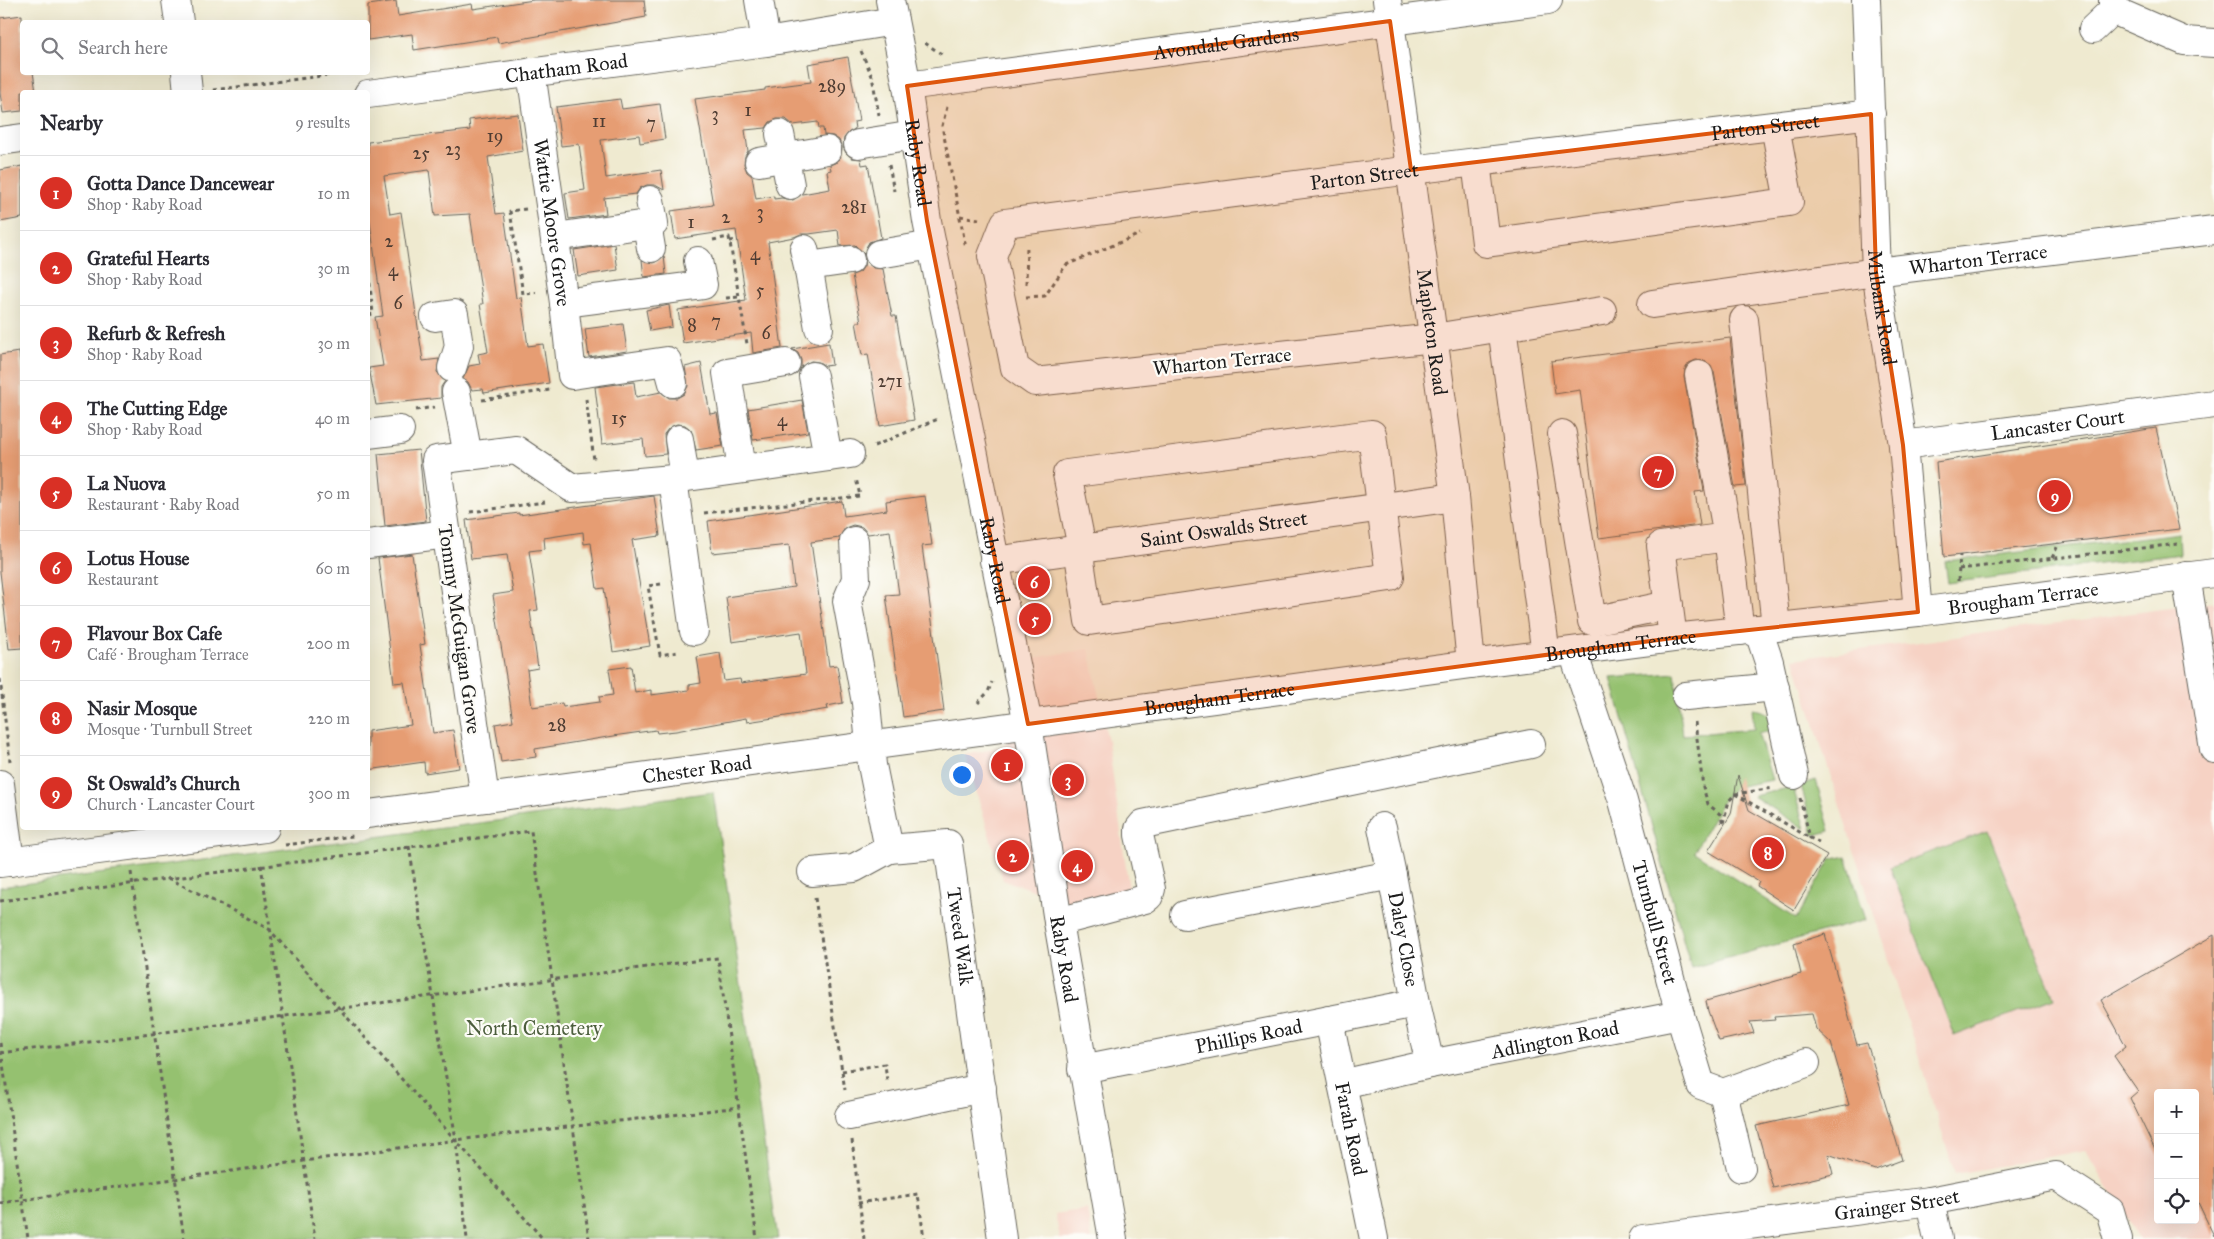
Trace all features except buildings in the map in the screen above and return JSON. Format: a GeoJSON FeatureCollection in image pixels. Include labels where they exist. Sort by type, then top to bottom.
{"type":"FeatureCollection","features":[{"type":"Feature","properties":{"kind":"street"},"geometry":{"type":"LineString","coordinates":[[176,0],[179,20]]}},
{"type":"Feature","properties":{"kind":"street"},"geometry":{"type":"LineString","coordinates":[[759,0],[766,42]]}},
{"type":"Feature","properties":{"kind":"street","name":"Avondale Gardens"},"geometry":{"type":"LineString","coordinates":[[907,86],[1388,10],[1548,0]]}},
{"type":"Feature","properties":{"kind":"street","name":"Milbank Road"},"geometry":{"type":"LineString","coordinates":[[1866,0],[1872,114],[1876,272],[1903,445],[1918,612]]}},
{"type":"Feature","properties":{"kind":"street"},"geometry":{"type":"LineString","coordinates":[[2093,29],[2113,5],[2184,41],[2214,43]]}},
{"type":"Feature","properties":{"kind":"street","name":"Mapleton Road"},"geometry":{"type":"LineString","coordinates":[[1388,10],[1455,497],[1471,664]]}},
{"type":"Feature","properties":{"kind":"street","name":"Chatham Road"},"geometry":{"type":"LineString","coordinates":[[370,94],[766,42],[892,11]]}},
{"type":"Feature","properties":{"kind":"street","name":"Raby Road"},"geometry":{"type":"LineString","coordinates":[[892,11],[907,86],[932,245],[1028,724],[1082,1070],[1113,1239]]}},
{"type":"Feature","properties":{"kind":"street","name":"Wattie Moore Grove"},"geometry":{"type":"LineString","coordinates":[[532,72],[564,303],[579,386]]}},
{"type":"Feature","properties":{"kind":"street"},"geometry":{"type":"LineString","coordinates":[[188,75],[196,90]]}},
{"type":"Feature","properties":{"kind":"street","name":"Parton Street"},"geometry":{"type":"LineString","coordinates":[[1015,368],[992,256],[1005,223],[1411,170],[1872,114]]}},
{"type":"Feature","properties":{"kind":"street"},"geometry":{"type":"LineString","coordinates":[[1476,162],[1486,243],[1789,202],[1775,126]]}},
{"type":"Feature","properties":{"kind":"street"},"geometry":{"type":"LineString","coordinates":[[871,142],[914,135]]}},
{"type":"Feature","properties":{"kind":"street"},"geometry":{"type":"LineString","coordinates":[[0,141],[20,138]]}},
{"type":"Feature","properties":{"kind":"street"},"geometry":{"type":"LineString","coordinates":[[790,185],[775,151],[827,150]]}},
{"type":"Feature","properties":{"kind":"street"},"geometry":{"type":"LineString","coordinates":[[555,237],[649,224]]}},
{"type":"Feature","properties":{"kind":"street","name":"Wharton Terrace"},"geometry":{"type":"LineString","coordinates":[[1652,304],[1876,272],[2214,230]]}},
{"type":"Feature","properties":{"kind":"street"},"geometry":{"type":"LineString","coordinates":[[880,254],[932,245]]}},
{"type":"Feature","properties":{"kind":"street"},"geometry":{"type":"LineString","coordinates":[[819,328],[806,258],[850,260]]}},
{"type":"Feature","properties":{"kind":"street"},"geometry":{"type":"LineString","coordinates":[[564,303],[703,285],[698,261]]}},
{"type":"Feature","properties":{"kind":"street","name":"Wharton Terrace"},"geometry":{"type":"LineString","coordinates":[[1015,368],[1035,382],[1434,338],[1602,311]]}},
{"type":"Feature","properties":{"kind":"street"},"geometry":{"type":"LineString","coordinates":[[455,314],[459,346],[454,380],[468,456],[516,450],[572,488],[679,478],[839,455],[813,376]]}},
{"type":"Feature","properties":{"kind":"street"},"geometry":{"type":"LineString","coordinates":[[1744,320],[1758,629]]}},
{"type":"Feature","properties":{"kind":"street"},"geometry":{"type":"LineString","coordinates":[[1502,327],[1546,655]]}},
{"type":"Feature","properties":{"kind":"street"},"geometry":{"type":"LineString","coordinates":[[579,386],[665,362]]}},
{"type":"Feature","properties":{"kind":"street"},"geometry":{"type":"LineString","coordinates":[[742,469],[718,374],[786,363]]}},
{"type":"Feature","properties":{"kind":"street"},"geometry":{"type":"LineString","coordinates":[[1698,375],[1728,537],[1775,687],[1795,779]]}},
{"type":"Feature","properties":{"kind":"street","name":"Lancaster Court"},"geometry":{"type":"LineString","coordinates":[[1903,445],[2214,404]]}},
{"type":"Feature","properties":{"kind":"street"},"geometry":{"type":"LineString","coordinates":[[370,434],[400,430]]}},
{"type":"Feature","properties":{"kind":"street"},"geometry":{"type":"LineString","coordinates":[[1372,434],[1379,507],[1390,577],[1089,621],[1080,548],[1067,474],[1372,434]]}},
{"type":"Feature","properties":{"kind":"street"},"geometry":{"type":"LineString","coordinates":[[1562,434],[1592,621],[1669,604]]}},
{"type":"Feature","properties":{"kind":"street"},"geometry":{"type":"LineString","coordinates":[[679,439],[686,641]]}},
{"type":"Feature","properties":{"kind":"street","name":"Tommy McGuigan Grove"},"geometry":{"type":"LineString","coordinates":[[468,456],[436,460],[485,798]]}},
{"type":"Feature","properties":{"kind":"street","name":"Saint Oswalds Street"},"geometry":{"type":"LineString","coordinates":[[994,561],[1455,497]]}},
{"type":"Feature","properties":{"kind":"street"},"geometry":{"type":"LineString","coordinates":[[370,544],[447,534]]}},
{"type":"Feature","properties":{"kind":"street"},"geometry":{"type":"LineString","coordinates":[[1673,638],[1661,546],[1728,537]]}},
{"type":"Feature","properties":{"kind":"street"},"geometry":{"type":"LineString","coordinates":[[854,541],[856,579],[847,601],[866,703],[870,746],[888,849]]}},
{"type":"Feature","properties":{"kind":"street","name":"Brougham Terrace"},"geometry":{"type":"LineString","coordinates":[[1028,724],[1673,638],[1918,612],[2214,573]]}},
{"type":"Feature","properties":{"kind":"street"},"geometry":{"type":"LineString","coordinates":[[2186,576],[2214,749]]}},
{"type":"Feature","properties":{"kind":"street","name":"Turnbull Street"},"geometry":{"type":"LineString","coordinates":[[1577,664],[1623,801],[1680,1015],[1701,1085],[1723,1093]]}},
{"type":"Feature","properties":{"kind":"street"},"geometry":{"type":"LineString","coordinates":[[1690,696],[1775,687]]}},
{"type":"Feature","properties":{"kind":"street","name":"Chester Road"},"geometry":{"type":"LineString","coordinates":[[370,814],[1028,724]]}},
{"type":"Feature","properties":{"kind":"street"},"geometry":{"type":"LineString","coordinates":[[1058,922],[1145,899],[1150,896],[1151,889],[1139,834],[1139,829],[1144,824],[1531,744]]}},
{"type":"Feature","properties":{"kind":"street"},"geometry":{"type":"LineString","coordinates":[[0,784],[5,863],[149,835],[232,830]]}},
{"type":"Feature","properties":{"kind":"street","name":"Daley Close"},"geometry":{"type":"LineString","coordinates":[[1382,827],[1416,1003]]}},
{"type":"Feature","properties":{"kind":"street","name":"Tweed Walk"},"geometry":{"type":"LineString","coordinates":[[812,872],[854,868],[888,849],[948,844],[1002,1239]]}},
{"type":"Feature","properties":{"kind":"street","name":"Daley Close"},"geometry":{"type":"LineString","coordinates":[[1185,915],[1392,875]]}},
{"type":"Feature","properties":{"kind":"street"},"geometry":{"type":"LineString","coordinates":[[1416,1003],[1430,1064]]}},
{"type":"Feature","properties":{"kind":"street","name":"Phillips Road"},"geometry":{"type":"LineString","coordinates":[[1082,1070],[1416,1003]]}},
{"type":"Feature","properties":{"kind":"street","name":"Adlington Road"},"geometry":{"type":"LineString","coordinates":[[1342,1084],[1430,1064],[1680,1015]]}},
{"type":"Feature","properties":{"kind":"street","name":"Farah Road"},"geometry":{"type":"LineString","coordinates":[[1329,1020],[1374,1239]]}},
{"type":"Feature","properties":{"kind":"street"},"geometry":{"type":"LineString","coordinates":[[1741,1168],[1723,1093],[1806,1063]]}},
{"type":"Feature","properties":{"kind":"street"},"geometry":{"type":"LineString","coordinates":[[849,1116],[982,1088]]}},
{"type":"Feature","properties":{"kind":"street","name":"Grainger Street"},"geometry":{"type":"LineString","coordinates":[[1643,1239],[1930,1201],[2056,1176],[2110,1212],[2118,1239]]}},
{"type":"Feature","properties":{"kind":"street"},"geometry":{"type":"LineString","coordinates":[[1930,1201],[1938,1239]]}},
{"type":"Feature","properties":{"kind":"path"},"geometry":{"type":"LineString","coordinates":[[922,41],[949,58]]}},
{"type":"Feature","properties":{"kind":"path"},"geometry":{"type":"LineString","coordinates":[[860,48],[872,76],[871,142],[895,196]]}},
{"type":"Feature","properties":{"kind":"path"},"geometry":{"type":"LineString","coordinates":[[212,90],[329,75]]}},
{"type":"Feature","properties":{"kind":"path"},"geometry":{"type":"LineString","coordinates":[[1026,297],[1045,296],[1066,265],[1150,229],[1151,204]]}},
{"type":"Feature","properties":{"kind":"path"},"geometry":{"type":"LineString","coordinates":[[730,241],[738,240]]}},
{"type":"Feature","properties":{"kind":"path"},"geometry":{"type":"LineString","coordinates":[[370,286],[373,314],[370,315]]}},
{"type":"Feature","properties":{"kind":"path"},"geometry":{"type":"LineString","coordinates":[[739,296],[748,352]]}},
{"type":"Feature","properties":{"kind":"path"},"geometry":{"type":"LineString","coordinates":[[579,386],[595,470]]}},
{"type":"Feature","properties":{"kind":"path"},"geometry":{"type":"LineString","coordinates":[[936,410],[940,429]]}},
{"type":"Feature","properties":{"kind":"path"},"geometry":{"type":"LineString","coordinates":[[701,513],[860,496],[839,455],[858,453],[938,419]]}},
{"type":"Feature","properties":{"kind":"path"},"geometry":{"type":"LineString","coordinates":[[468,512],[552,502]]}},
{"type":"Feature","properties":{"kind":"path"},"geometry":{"type":"LineString","coordinates":[[2051,558],[2060,543]]}},
{"type":"Feature","properties":{"kind":"path"},"geometry":{"type":"LineString","coordinates":[[1960,570],[2178,544]]}},
{"type":"Feature","properties":{"kind":"path"},"geometry":{"type":"LineString","coordinates":[[1957,585],[1960,555]]}},
{"type":"Feature","properties":{"kind":"path"},"geometry":{"type":"LineString","coordinates":[[664,583],[648,586],[660,654],[686,641]]}},
{"type":"Feature","properties":{"kind":"path"},"geometry":{"type":"LineString","coordinates":[[973,706],[981,702],[992,680]]}},
{"type":"Feature","properties":{"kind":"path"},"geometry":{"type":"LineString","coordinates":[[1690,696],[1703,787],[1708,804],[1721,815],[1723,826],[1729,801],[1735,794],[1795,779],[1810,838]]}},
{"type":"Feature","properties":{"kind":"path"},"geometry":{"type":"LineString","coordinates":[[1735,794],[1819,842]]}},
{"type":"Feature","properties":{"kind":"path"},"geometry":{"type":"LineString","coordinates":[[0,901],[531,831],[589,1239]]}},
{"type":"Feature","properties":{"kind":"path"},"geometry":{"type":"LineString","coordinates":[[409,846],[456,1140],[467,1239]]}},
{"type":"Feature","properties":{"kind":"path"},"geometry":{"type":"LineString","coordinates":[[262,865],[269,929],[315,1239]]}},
{"type":"Feature","properties":{"kind":"path"},"geometry":{"type":"LineString","coordinates":[[131,869],[184,1239]]}},
{"type":"Feature","properties":{"kind":"path"},"geometry":{"type":"LineString","coordinates":[[812,872],[849,1116],[858,1203],[864,1239]]}},
{"type":"Feature","properties":{"kind":"path"},"geometry":{"type":"LineString","coordinates":[[166,878],[269,929],[543,1239]]}},
{"type":"Feature","properties":{"kind":"path"},"geometry":{"type":"LineString","coordinates":[[1,1053],[341,1010],[552,979],[718,958],[757,1239]]}},
{"type":"Feature","properties":{"kind":"path"},"geometry":{"type":"LineString","coordinates":[[0,1043],[28,1239]]}},
{"type":"Feature","properties":{"kind":"path"},"geometry":{"type":"LineString","coordinates":[[842,1071],[885,1064],[889,1090]]}},
{"type":"Feature","properties":{"kind":"path"},"geometry":{"type":"LineString","coordinates":[[0,1203],[456,1140],[740,1107]]}},
{"type":"Feature","properties":{"kind":"path"},"geometry":{"type":"LineString","coordinates":[[858,1203],[918,1194],[924,1239]]}},
{"type":"Feature","properties":{"kind":"highlighted area"},"geometry":{"type":"Polygon","coordinates":[[[1390,21],[1411,170],[1871,114],[1876,272],[1903,445],[1918,612],[1673,638],[1028,724],[927,221],[907,86],[1390,21]]]}},
{"type":"Feature","properties":{"kind":"shaded area"},"geometry":{"type":"Polygon","coordinates":[[[2214,602],[2214,1239],[2139,1239],[2086,1150],[1955,1174],[1794,659],[2214,602]]]}},
{"type":"Feature","properties":{"kind":"shaded area"},"geometry":{"type":"Polygon","coordinates":[[[1089,649],[1108,741],[1130,896],[1072,903],[1003,880],[965,755],[1003,747],[1012,738],[1028,659],[1089,649]]]}},
{"type":"Feature","properties":{"kind":"shaded area"},"geometry":{"type":"Polygon","coordinates":[[[1087,1209],[1092,1239],[1060,1239],[1055,1214],[1087,1209]]]}},
{"type":"Feature","properties":{"kind":"green space"},"geometry":{"type":"Polygon","coordinates":[[[2180,533],[2181,554],[1948,583],[1945,561],[2180,533]]]}},
{"type":"Feature","properties":{"kind":"green space"},"geometry":{"type":"Polygon","coordinates":[[[1675,673],[1683,735],[1754,729],[1752,709],[1768,714],[1776,729],[1758,733],[1772,780],[1733,789],[1719,807],[1694,852],[1796,919],[1830,860],[1846,856],[1866,920],[1691,968],[1611,678],[1675,673]]]}},
{"type":"Feature","properties":{"kind":"green space"},"geometry":{"type":"Polygon","coordinates":[[[1816,780],[1830,831],[1814,835],[1801,785],[1816,780]]]}},
{"type":"Feature","properties":{"kind":"green space"},"geometry":{"type":"Polygon","coordinates":[[[1793,787],[1805,829],[1753,796],[1793,787]]]}},
{"type":"Feature","properties":{"kind":"green space","name":"North Cemetery"},"geometry":{"type":"Polygon","coordinates":[[[713,792],[778,1239],[0,1239],[0,887],[713,792]]]}},
{"type":"Feature","properties":{"kind":"green space"},"geometry":{"type":"Polygon","coordinates":[[[1987,831],[2054,998],[1954,1036],[1890,867],[1987,831]]]}},
{"type":"Feature","properties":{"kind":"place","name":"Flavour Box Cafe"},"geometry":{"type":"Point","coordinates":[1658,472]}},
{"type":"Feature","properties":{"kind":"place","name":"St Oswald's Church"},"geometry":{"type":"Point","coordinates":[2055,496]}},
{"type":"Feature","properties":{"kind":"place","name":"Lotus House"},"geometry":{"type":"Point","coordinates":[1034,582]}},
{"type":"Feature","properties":{"kind":"place","name":"La Nuova"},"geometry":{"type":"Point","coordinates":[1035,619]}},
{"type":"Feature","properties":{"kind":"place","name":"Gotta Dance Dancewear"},"geometry":{"type":"Point","coordinates":[1007,765]}},
{"type":"Feature","properties":{"kind":"place","name":"Refurb & Refresh"},"geometry":{"type":"Point","coordinates":[1068,780]}},
{"type":"Feature","properties":{"kind":"place","name":"Nasir Mosque"},"geometry":{"type":"Point","coordinates":[1768,853]}},
{"type":"Feature","properties":{"kind":"place","name":"Grateful Hearts"},"geometry":{"type":"Point","coordinates":[1013,856]}},
{"type":"Feature","properties":{"kind":"place","name":"The Cutting Edge"},"geometry":{"type":"Point","coordinates":[1077,866]}}]}
